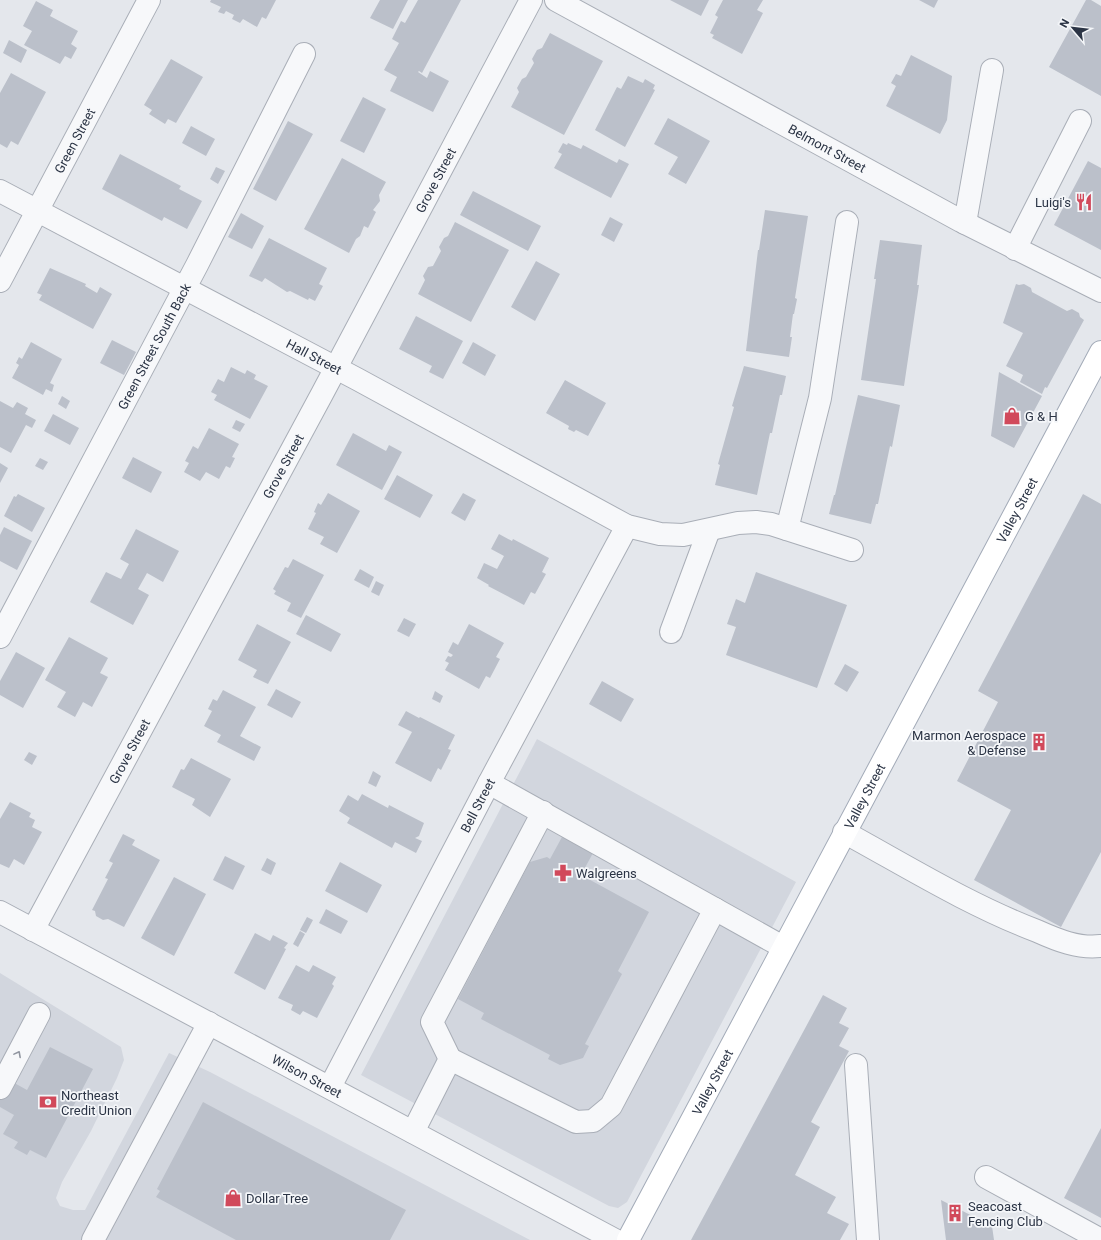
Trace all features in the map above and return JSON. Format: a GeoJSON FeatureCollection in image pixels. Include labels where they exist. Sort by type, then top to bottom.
{"type":"FeatureCollection","features":[{"type":"Feature","properties":{"kind":"main road","name":"Valley Street"},"geometry":{"type":"LineString","coordinates":[[628,1240],[1101,352]]}},
{"type":"Feature","properties":{"kind":"street","name":"Green Street"},"geometry":{"type":"LineString","coordinates":[[0,281],[149,0]]}},
{"type":"Feature","properties":{"kind":"street","name":"Grove Street"},"geometry":{"type":"LineString","coordinates":[[33,930],[336,368],[532,0]]}},
{"type":"Feature","properties":{"kind":"street","name":"Belmont Street"},"geometry":{"type":"LineString","coordinates":[[556,0],[965,223],[1101,291]]}},
{"type":"Feature","properties":{"kind":"street","name":"Green Street South Back"},"geometry":{"type":"LineString","coordinates":[[0,637],[184,288],[304,54]]}},
{"type":"Feature","properties":{"kind":"street"},"geometry":{"type":"LineString","coordinates":[[965,223],[992,70]]}},
{"type":"Feature","properties":{"kind":"street"},"geometry":{"type":"LineString","coordinates":[[1015,248],[1080,121]]}},
{"type":"Feature","properties":{"kind":"street","name":"Hall Street"},"geometry":{"type":"LineString","coordinates":[[0,191],[336,368],[627,526],[660,534],[683,535],[738,523],[756,522],[787,529],[852,550]]}},
{"type":"Feature","properties":{"kind":"street"},"geometry":{"type":"LineString","coordinates":[[787,529],[821,392],[847,222]]}},
{"type":"Feature","properties":{"kind":"street","name":"Bell Street"},"geometry":{"type":"LineString","coordinates":[[330,1087],[489,783],[627,526]]}},
{"type":"Feature","properties":{"kind":"street"},"geometry":{"type":"LineString","coordinates":[[671,632],[709,530]]}},
{"type":"Feature","properties":{"kind":"street"},"geometry":{"type":"LineString","coordinates":[[489,783],[783,947]]}},
{"type":"Feature","properties":{"kind":"street"},"geometry":{"type":"LineString","coordinates":[[543,812],[432,1022],[450,1059],[576,1122],[593,1121],[611,1106],[715,909]]}},
{"type":"Feature","properties":{"kind":"street"},"geometry":{"type":"LineString","coordinates":[[844,832],[1007,920],[1065,942],[1091,948],[1101,946]]}},
{"type":"Feature","properties":{"kind":"street","name":"Wilson Street"},"geometry":{"type":"LineString","coordinates":[[0,912],[615,1240]]}},
{"type":"Feature","properties":{"kind":"street"},"geometry":{"type":"LineString","coordinates":[[0,1088],[39,1014]]}},
{"type":"Feature","properties":{"kind":"street"},"geometry":{"type":"LineString","coordinates":[[93,1240],[208,1023]]}},
{"type":"Feature","properties":{"kind":"street"},"geometry":{"type":"LineString","coordinates":[[413,1132],[450,1059]]}},
{"type":"Feature","properties":{"kind":"street"},"geometry":{"type":"LineString","coordinates":[[856,1065],[868,1240]]}},
{"type":"Feature","properties":{"kind":"street"},"geometry":{"type":"LineString","coordinates":[[986,1176],[1101,1240]]}},
{"type":"Feature","properties":{"kind":"shaded area"},"geometry":{"type":"Polygon","coordinates":[[[537,739],[796,882],[627,1202],[618,1208],[609,1206],[361,1075],[537,739]]]}},
{"type":"Feature","properties":{"kind":"shaded area"},"geometry":{"type":"Polygon","coordinates":[[[0,973],[121,1047],[124,1060],[117,1078],[91,1131],[62,1182],[56,1198],[60,1206],[73,1210],[85,1210],[169,1053],[210,1072],[530,1240],[0,1240],[0,973]]]}},
{"type":"Feature","properties":{"kind":"building"},"geometry":{"type":"Polygon","coordinates":[[[211,0],[276,0],[266,19],[262,17],[257,27],[243,19],[240,23],[232,19],[234,15],[226,11],[224,14],[218,12],[221,7],[210,2],[211,0]]]}},
{"type":"Feature","properties":{"kind":"building"},"geometry":{"type":"Polygon","coordinates":[[[380,0],[408,0],[393,29],[370,18],[380,0]]]}},
{"type":"Feature","properties":{"kind":"building"},"geometry":{"type":"Polygon","coordinates":[[[418,0],[461,0],[422,73],[419,71],[418,72],[427,78],[430,71],[449,81],[433,112],[390,91],[397,77],[384,70],[399,43],[392,39],[401,21],[405,23],[418,0]]]}},
{"type":"Feature","properties":{"kind":"building"},"geometry":{"type":"Polygon","coordinates":[[[670,0],[709,0],[701,16],[670,0]]]}},
{"type":"Feature","properties":{"kind":"building"},"geometry":{"type":"Polygon","coordinates":[[[723,0],[763,0],[757,10],[763,13],[742,54],[712,38],[714,35],[710,33],[718,17],[715,15],[723,0]]]}},
{"type":"Feature","properties":{"kind":"building"},"geometry":{"type":"Polygon","coordinates":[[[919,0],[938,0],[934,8],[919,0]]]}},
{"type":"Feature","properties":{"kind":"building"},"geometry":{"type":"Polygon","coordinates":[[[1086,0],[1091,0],[1101,6],[1101,96],[1049,67],[1086,0]]]}},
{"type":"Feature","properties":{"kind":"building"},"geometry":{"type":"Polygon","coordinates":[[[36,1],[53,10],[50,16],[78,31],[71,44],[77,48],[71,59],[65,56],[60,64],[24,45],[32,31],[23,26],[36,1]]]}},
{"type":"Feature","properties":{"kind":"building"},"geometry":{"type":"Polygon","coordinates":[[[550,33],[603,61],[564,135],[511,107],[519,92],[517,88],[522,79],[526,77],[534,63],[532,59],[537,50],[542,48],[550,33]]]}},
{"type":"Feature","properties":{"kind":"building"},"geometry":{"type":"Polygon","coordinates":[[[9,40],[27,50],[21,63],[3,53],[9,40]]]}},
{"type":"Feature","properties":{"kind":"building"},"geometry":{"type":"Polygon","coordinates":[[[911,55],[952,76],[947,120],[940,134],[886,106],[896,86],[891,83],[896,74],[901,76],[911,55]]]}},
{"type":"Feature","properties":{"kind":"building"},"geometry":{"type":"Polygon","coordinates":[[[171,59],[203,77],[176,123],[168,119],[165,124],[149,114],[152,110],[144,105],[171,59]]]}},
{"type":"Feature","properties":{"kind":"building"},"geometry":{"type":"Polygon","coordinates":[[[11,73],[46,92],[18,145],[11,141],[7,148],[0,144],[0,93],[11,73]]]}},
{"type":"Feature","properties":{"kind":"building"},"geometry":{"type":"Polygon","coordinates":[[[628,76],[643,83],[645,79],[655,85],[653,89],[655,90],[625,147],[595,130],[617,87],[621,89],[628,76]]]}},
{"type":"Feature","properties":{"kind":"building"},"geometry":{"type":"Polygon","coordinates":[[[363,97],[386,109],[364,153],[340,141],[363,97]]]}},
{"type":"Feature","properties":{"kind":"building"},"geometry":{"type":"Polygon","coordinates":[[[668,118],[710,141],[686,184],[668,174],[678,157],[654,144],[668,118]]]}},
{"type":"Feature","properties":{"kind":"building"},"geometry":{"type":"Polygon","coordinates":[[[288,121],[313,134],[276,201],[253,189],[288,121]]]}},
{"type":"Feature","properties":{"kind":"building"},"geometry":{"type":"Polygon","coordinates":[[[191,126],[215,139],[206,156],[182,143],[191,126]]]}},
{"type":"Feature","properties":{"kind":"building"},"geometry":{"type":"Polygon","coordinates":[[[563,143],[567,145],[568,143],[581,149],[583,145],[617,163],[619,159],[629,164],[611,198],[554,168],[562,154],[558,152],[563,143]]]}},
{"type":"Feature","properties":{"kind":"building"},"geometry":{"type":"Polygon","coordinates":[[[120,154],[181,186],[179,189],[202,201],[187,229],[164,217],[162,221],[102,189],[120,154]]]}},
{"type":"Feature","properties":{"kind":"building"},"geometry":{"type":"Polygon","coordinates":[[[342,158],[386,182],[379,195],[380,201],[373,210],[376,212],[368,228],[364,226],[360,236],[356,239],[349,253],[304,229],[342,158]]]}},
{"type":"Feature","properties":{"kind":"building","name":"Luigi's"},"geometry":{"type":"Polygon","coordinates":[[[1088,161],[1101,168],[1101,250],[1054,225],[1088,161]]]}},
{"type":"Feature","properties":{"kind":"building"},"geometry":{"type":"Polygon","coordinates":[[[216,167],[225,171],[218,184],[210,179],[216,167]]]}},
{"type":"Feature","properties":{"kind":"building"},"geometry":{"type":"Polygon","coordinates":[[[473,191],[541,226],[528,251],[460,215],[473,191]]]}},
{"type":"Feature","properties":{"kind":"building"},"geometry":{"type":"Polygon","coordinates":[[[765,210],[808,216],[795,298],[797,299],[793,314],[789,357],[746,351],[758,250],[765,210]]]}},
{"type":"Feature","properties":{"kind":"building"},"geometry":{"type":"Polygon","coordinates":[[[241,213],[264,226],[252,249],[228,237],[241,213]]]}},
{"type":"Feature","properties":{"kind":"building"},"geometry":{"type":"Polygon","coordinates":[[[610,217],[623,224],[614,242],[601,235],[610,217]]]}},
{"type":"Feature","properties":{"kind":"building"},"geometry":{"type":"Polygon","coordinates":[[[455,222],[509,250],[471,322],[418,294],[425,280],[423,276],[428,267],[433,266],[441,251],[439,247],[444,238],[448,236],[455,222]]]}},
{"type":"Feature","properties":{"kind":"building"},"geometry":{"type":"Polygon","coordinates":[[[269,238],[327,268],[319,284],[323,286],[315,301],[309,298],[308,300],[290,291],[287,292],[265,278],[262,282],[249,276],[269,238]]]}},
{"type":"Feature","properties":{"kind":"building"},"geometry":{"type":"Polygon","coordinates":[[[880,240],[922,245],[917,285],[919,285],[904,386],[861,380],[876,279],[874,279],[880,240]]]}},
{"type":"Feature","properties":{"kind":"building"},"geometry":{"type":"Polygon","coordinates":[[[536,261],[560,274],[535,321],[511,307],[536,261]]]}},
{"type":"Feature","properties":{"kind":"building"},"geometry":{"type":"Polygon","coordinates":[[[50,268],[86,284],[85,286],[97,293],[100,287],[112,294],[93,329],[39,300],[42,295],[37,293],[50,268]]]}},
{"type":"Feature","properties":{"kind":"building"},"geometry":{"type":"Polygon","coordinates":[[[1016,284],[1024,284],[1031,288],[1032,292],[1067,311],[1072,309],[1079,313],[1080,317],[1084,320],[1047,388],[1045,387],[1042,394],[1020,382],[1023,375],[1006,366],[1023,333],[1003,323],[1016,284]]]}},
{"type":"Feature","properties":{"kind":"building"},"geometry":{"type":"Polygon","coordinates":[[[416,316],[463,341],[443,379],[429,372],[432,366],[399,349],[416,316]]]}},
{"type":"Feature","properties":{"kind":"building"},"geometry":{"type":"Polygon","coordinates":[[[112,340],[136,352],[124,375],[100,363],[112,340]]]}},
{"type":"Feature","properties":{"kind":"building"},"geometry":{"type":"Polygon","coordinates":[[[31,342],[62,359],[50,383],[54,385],[52,392],[46,389],[43,395],[12,378],[19,365],[16,363],[19,357],[22,359],[31,342]]]}},
{"type":"Feature","properties":{"kind":"building"},"geometry":{"type":"Polygon","coordinates":[[[473,342],[496,355],[485,376],[462,363],[473,342]]]}},
{"type":"Feature","properties":{"kind":"building"},"geometry":{"type":"Polygon","coordinates":[[[744,366],[786,376],[782,395],[780,395],[772,433],[770,433],[757,495],[715,485],[720,465],[718,464],[734,407],[732,406],[744,366]]]}},
{"type":"Feature","properties":{"kind":"building"},"geometry":{"type":"Polygon","coordinates":[[[231,367],[245,374],[247,370],[256,375],[254,379],[268,386],[250,419],[214,400],[217,395],[211,392],[218,379],[224,382],[231,367]]]}},
{"type":"Feature","properties":{"kind":"building","name":"G & H"},"geometry":{"type":"Polygon","coordinates":[[[999,372],[1042,396],[1014,448],[991,436],[999,372]]]}},
{"type":"Feature","properties":{"kind":"building"},"geometry":{"type":"Polygon","coordinates":[[[565,380],[606,403],[588,436],[576,430],[574,432],[568,429],[569,426],[546,413],[565,380]]]}},
{"type":"Feature","properties":{"kind":"building"},"geometry":{"type":"Polygon","coordinates":[[[858,395],[900,405],[892,447],[890,446],[878,504],[876,504],[871,524],[829,514],[835,495],[858,395]]]}},
{"type":"Feature","properties":{"kind":"building"},"geometry":{"type":"Polygon","coordinates":[[[62,396],[70,401],[66,409],[58,404],[62,396]]]}},
{"type":"Feature","properties":{"kind":"building"},"geometry":{"type":"Polygon","coordinates":[[[0,401],[13,408],[17,402],[28,408],[25,414],[36,420],[32,428],[26,425],[11,453],[0,447],[0,401]]]}},
{"type":"Feature","properties":{"kind":"building"},"geometry":{"type":"Polygon","coordinates":[[[53,414],[79,428],[70,445],[44,431],[53,414]]]}},
{"type":"Feature","properties":{"kind":"building"},"geometry":{"type":"Polygon","coordinates":[[[236,420],[245,424],[240,432],[232,428],[236,420]]]}},
{"type":"Feature","properties":{"kind":"building"},"geometry":{"type":"Polygon","coordinates":[[[209,428],[239,444],[232,457],[235,458],[230,468],[226,466],[219,479],[206,472],[200,481],[184,472],[189,463],[185,461],[193,446],[198,449],[209,428]]]}},
{"type":"Feature","properties":{"kind":"building"},"geometry":{"type":"Polygon","coordinates":[[[353,433],[386,451],[389,445],[402,452],[382,490],[336,465],[353,433]]]}},
{"type":"Feature","properties":{"kind":"building"},"geometry":{"type":"Polygon","coordinates":[[[133,457],[162,472],[151,493],[122,478],[133,457]]]}},
{"type":"Feature","properties":{"kind":"building"},"geometry":{"type":"Polygon","coordinates":[[[40,458],[48,462],[43,470],[35,466],[40,458]]]}},
{"type":"Feature","properties":{"kind":"building"},"geometry":{"type":"Polygon","coordinates":[[[0,463],[8,468],[0,483],[0,463]]]}},
{"type":"Feature","properties":{"kind":"building"},"geometry":{"type":"Polygon","coordinates":[[[397,475],[433,495],[420,518],[384,499],[397,475]]]}},
{"type":"Feature","properties":{"kind":"building"},"geometry":{"type":"Polygon","coordinates":[[[328,493],[360,511],[337,553],[320,544],[324,537],[308,529],[316,513],[314,512],[318,503],[321,505],[328,493]]]}},
{"type":"Feature","properties":{"kind":"building"},"geometry":{"type":"Polygon","coordinates":[[[463,493],[476,500],[465,521],[451,513],[463,493]]]}},
{"type":"Feature","properties":{"kind":"building"},"geometry":{"type":"Polygon","coordinates":[[[18,494],[45,508],[32,532],[4,516],[14,496],[16,497],[18,494]]]}},
{"type":"Feature","properties":{"kind":"building","name":"Marmon Aerospace & Defense"},"geometry":{"type":"Polygon","coordinates":[[[1083,494],[1101,504],[1101,852],[1061,927],[974,880],[1011,810],[957,781],[998,702],[978,691],[1083,494]]]}},
{"type":"Feature","properties":{"kind":"building"},"geometry":{"type":"Polygon","coordinates":[[[4,527],[32,541],[17,570],[0,561],[0,535],[4,527]]]}},
{"type":"Feature","properties":{"kind":"building"},"geometry":{"type":"Polygon","coordinates":[[[136,529],[179,551],[163,582],[147,573],[138,589],[149,595],[133,625],[90,602],[106,572],[121,579],[129,564],[120,559],[136,529]]]}},
{"type":"Feature","properties":{"kind":"building"},"geometry":{"type":"Polygon","coordinates":[[[499,534],[512,541],[513,539],[549,558],[542,572],[546,574],[535,594],[531,592],[524,605],[488,586],[489,585],[477,578],[484,563],[497,569],[504,556],[491,549],[499,534]]]}},
{"type":"Feature","properties":{"kind":"building"},"geometry":{"type":"Polygon","coordinates":[[[293,559],[324,575],[301,618],[287,611],[291,603],[274,594],[276,591],[273,589],[285,567],[288,568],[293,559]]]}},
{"type":"Feature","properties":{"kind":"building"},"geometry":{"type":"Polygon","coordinates":[[[360,569],[374,577],[369,588],[354,580],[360,569]]]}},
{"type":"Feature","properties":{"kind":"building"},"geometry":{"type":"Polygon","coordinates":[[[756,572],[847,605],[817,688],[726,655],[736,627],[727,624],[736,599],[745,603],[756,572]]]}},
{"type":"Feature","properties":{"kind":"building"},"geometry":{"type":"Polygon","coordinates":[[[376,581],[384,585],[379,596],[371,592],[376,581]]]}},
{"type":"Feature","properties":{"kind":"building"},"geometry":{"type":"Polygon","coordinates":[[[306,615],[341,634],[331,652],[296,634],[306,615]]]}},
{"type":"Feature","properties":{"kind":"building"},"geometry":{"type":"Polygon","coordinates":[[[404,618],[416,624],[409,637],[397,631],[404,618]]]}},
{"type":"Feature","properties":{"kind":"building"},"geometry":{"type":"Polygon","coordinates":[[[257,624],[291,642],[268,684],[253,677],[257,670],[238,660],[257,624]]]}},
{"type":"Feature","properties":{"kind":"building"},"geometry":{"type":"Polygon","coordinates":[[[469,624],[504,643],[496,657],[500,659],[490,678],[486,676],[479,689],[445,670],[449,663],[445,661],[448,656],[451,657],[453,655],[448,652],[453,642],[458,645],[469,624]]]}},
{"type":"Feature","properties":{"kind":"building"},"geometry":{"type":"Polygon","coordinates":[[[69,637],[108,658],[100,673],[108,677],[92,707],[83,702],[75,717],[57,707],[66,692],[45,680],[69,637]]]}},
{"type":"Feature","properties":{"kind":"building"},"geometry":{"type":"Polygon","coordinates":[[[16,652],[45,668],[23,708],[0,695],[0,681],[16,652]]]}},
{"type":"Feature","properties":{"kind":"building"},"geometry":{"type":"Polygon","coordinates":[[[845,664],[859,672],[847,692],[834,684],[845,664]]]}},
{"type":"Feature","properties":{"kind":"building"},"geometry":{"type":"Polygon","coordinates":[[[602,681],[634,699],[621,722],[589,704],[602,681]]]}},
{"type":"Feature","properties":{"kind":"building"},"geometry":{"type":"Polygon","coordinates":[[[276,689],[301,702],[292,718],[267,705],[276,689]]]}},
{"type":"Feature","properties":{"kind":"building"},"geometry":{"type":"Polygon","coordinates":[[[223,690],[256,707],[240,736],[261,747],[254,761],[217,742],[221,735],[204,726],[212,711],[208,709],[213,699],[217,701],[223,690]]]}},
{"type":"Feature","properties":{"kind":"building"},"geometry":{"type":"Polygon","coordinates":[[[435,691],[443,696],[440,703],[432,699],[435,691]]]}},
{"type":"Feature","properties":{"kind":"building"},"geometry":{"type":"Polygon","coordinates":[[[406,711],[455,735],[448,749],[451,750],[441,770],[438,768],[431,782],[395,763],[412,732],[398,725],[406,711]]]}},
{"type":"Feature","properties":{"kind":"building"},"geometry":{"type":"Polygon","coordinates":[[[29,752],[37,756],[32,765],[24,760],[29,752]]]}},
{"type":"Feature","properties":{"kind":"building"},"geometry":{"type":"Polygon","coordinates":[[[191,758],[231,779],[210,817],[192,805],[195,799],[172,787],[181,769],[184,770],[191,758]]]}},
{"type":"Feature","properties":{"kind":"building"},"geometry":{"type":"Polygon","coordinates":[[[373,771],[381,776],[376,787],[368,783],[373,771]]]}},
{"type":"Feature","properties":{"kind":"building"},"geometry":{"type":"Polygon","coordinates":[[[362,794],[388,808],[389,805],[424,823],[419,836],[415,838],[422,841],[416,853],[395,842],[392,848],[347,823],[350,818],[339,811],[348,795],[358,801],[362,794]]]}},
{"type":"Feature","properties":{"kind":"building"},"geometry":{"type":"Polygon","coordinates":[[[10,802],[31,813],[29,817],[35,820],[32,827],[42,832],[24,865],[14,859],[9,868],[0,864],[0,819],[10,802]]]}},
{"type":"Feature","properties":{"kind":"building"},"geometry":{"type":"Polygon","coordinates":[[[123,834],[135,840],[132,845],[160,860],[124,927],[108,919],[103,920],[96,916],[95,911],[92,910],[108,879],[105,878],[113,863],[109,861],[123,834]]]}},
{"type":"Feature","properties":{"kind":"building","name":"Walgreens"},"geometry":{"type":"Polygon","coordinates":[[[562,837],[593,853],[581,875],[649,912],[618,971],[622,974],[585,1044],[589,1046],[583,1058],[560,1065],[548,1059],[550,1055],[481,1019],[484,1013],[458,999],[530,862],[547,857],[550,859],[562,837]]]}},
{"type":"Feature","properties":{"kind":"building"},"geometry":{"type":"Polygon","coordinates":[[[225,856],[245,866],[233,890],[213,880],[225,856]]]}},
{"type":"Feature","properties":{"kind":"building"},"geometry":{"type":"Polygon","coordinates":[[[267,858],[276,863],[271,875],[261,870],[267,858]]]}},
{"type":"Feature","properties":{"kind":"building"},"geometry":{"type":"Polygon","coordinates":[[[340,862],[382,885],[367,913],[325,891],[340,862]]]}},
{"type":"Feature","properties":{"kind":"building"},"geometry":{"type":"Polygon","coordinates":[[[174,877],[206,894],[174,956],[141,938],[174,877]]]}},
{"type":"Feature","properties":{"kind":"building"},"geometry":{"type":"Polygon","coordinates":[[[326,909],[348,921],[341,934],[319,923],[326,909]]]}},
{"type":"Feature","properties":{"kind":"building"},"geometry":{"type":"Polygon","coordinates":[[[307,917],[313,920],[306,933],[300,930],[307,917]]]}},
{"type":"Feature","properties":{"kind":"building"},"geometry":{"type":"Polygon","coordinates":[[[300,931],[305,934],[298,947],[293,944],[300,931]]]}},
{"type":"Feature","properties":{"kind":"building"},"geometry":{"type":"Polygon","coordinates":[[[255,933],[270,941],[273,935],[288,943],[284,948],[286,949],[265,990],[234,973],[255,933]]]}},
{"type":"Feature","properties":{"kind":"building"},"geometry":{"type":"Polygon","coordinates":[[[296,965],[309,972],[313,965],[336,977],[332,984],[334,986],[317,1018],[303,1011],[300,1015],[291,1010],[293,1005],[278,998],[296,965]]]}},
{"type":"Feature","properties":{"kind":"building"},"geometry":{"type":"Polygon","coordinates":[[[823,995],[847,1008],[839,1023],[849,1028],[839,1046],[849,1051],[811,1122],[820,1127],[795,1175],[836,1197],[827,1213],[849,1224],[840,1240],[691,1240],[823,995]]]}},
{"type":"Feature","properties":{"kind":"building","name":"Northeast Credit Union"},"geometry":{"type":"Polygon","coordinates":[[[50,1047],[93,1069],[46,1158],[30,1150],[27,1155],[14,1148],[18,1142],[3,1134],[14,1115],[0,1107],[0,1075],[27,1090],[50,1047]]]}},
{"type":"Feature","properties":{"kind":"building"},"geometry":{"type":"Polygon","coordinates":[[[203,1102],[406,1210],[390,1240],[236,1240],[156,1197],[160,1191],[157,1189],[203,1102]]]}},
{"type":"Feature","properties":{"kind":"building"},"geometry":{"type":"Polygon","coordinates":[[[1101,1128],[1101,1218],[1064,1198],[1101,1128]]]}},
{"type":"Feature","properties":{"kind":"building","name":"Seacoast Fencing Club"},"geometry":{"type":"Polygon","coordinates":[[[941,1200],[992,1226],[994,1240],[946,1240],[941,1200]]]}},
{"type":"Feature","properties":{"kind":"place","name":"Luigi's"},"geometry":{"type":"Point","coordinates":[1084,202]}},
{"type":"Feature","properties":{"kind":"place","name":"G & H"},"geometry":{"type":"Point","coordinates":[1012,416]}},
{"type":"Feature","properties":{"kind":"place","name":"Marmon Aerospace & Defense"},"geometry":{"type":"Point","coordinates":[1039,742]}},
{"type":"Feature","properties":{"kind":"place","name":"Walgreens"},"geometry":{"type":"Point","coordinates":[563,873]}},
{"type":"Feature","properties":{"kind":"place","name":"Northeast Credit Union"},"geometry":{"type":"Point","coordinates":[48,1102]}},
{"type":"Feature","properties":{"kind":"place","name":"Dollar Tree"},"geometry":{"type":"Point","coordinates":[233,1198]}},
{"type":"Feature","properties":{"kind":"place","name":"Seacoast Fencing Club"},"geometry":{"type":"Point","coordinates":[955,1213]}}]}
